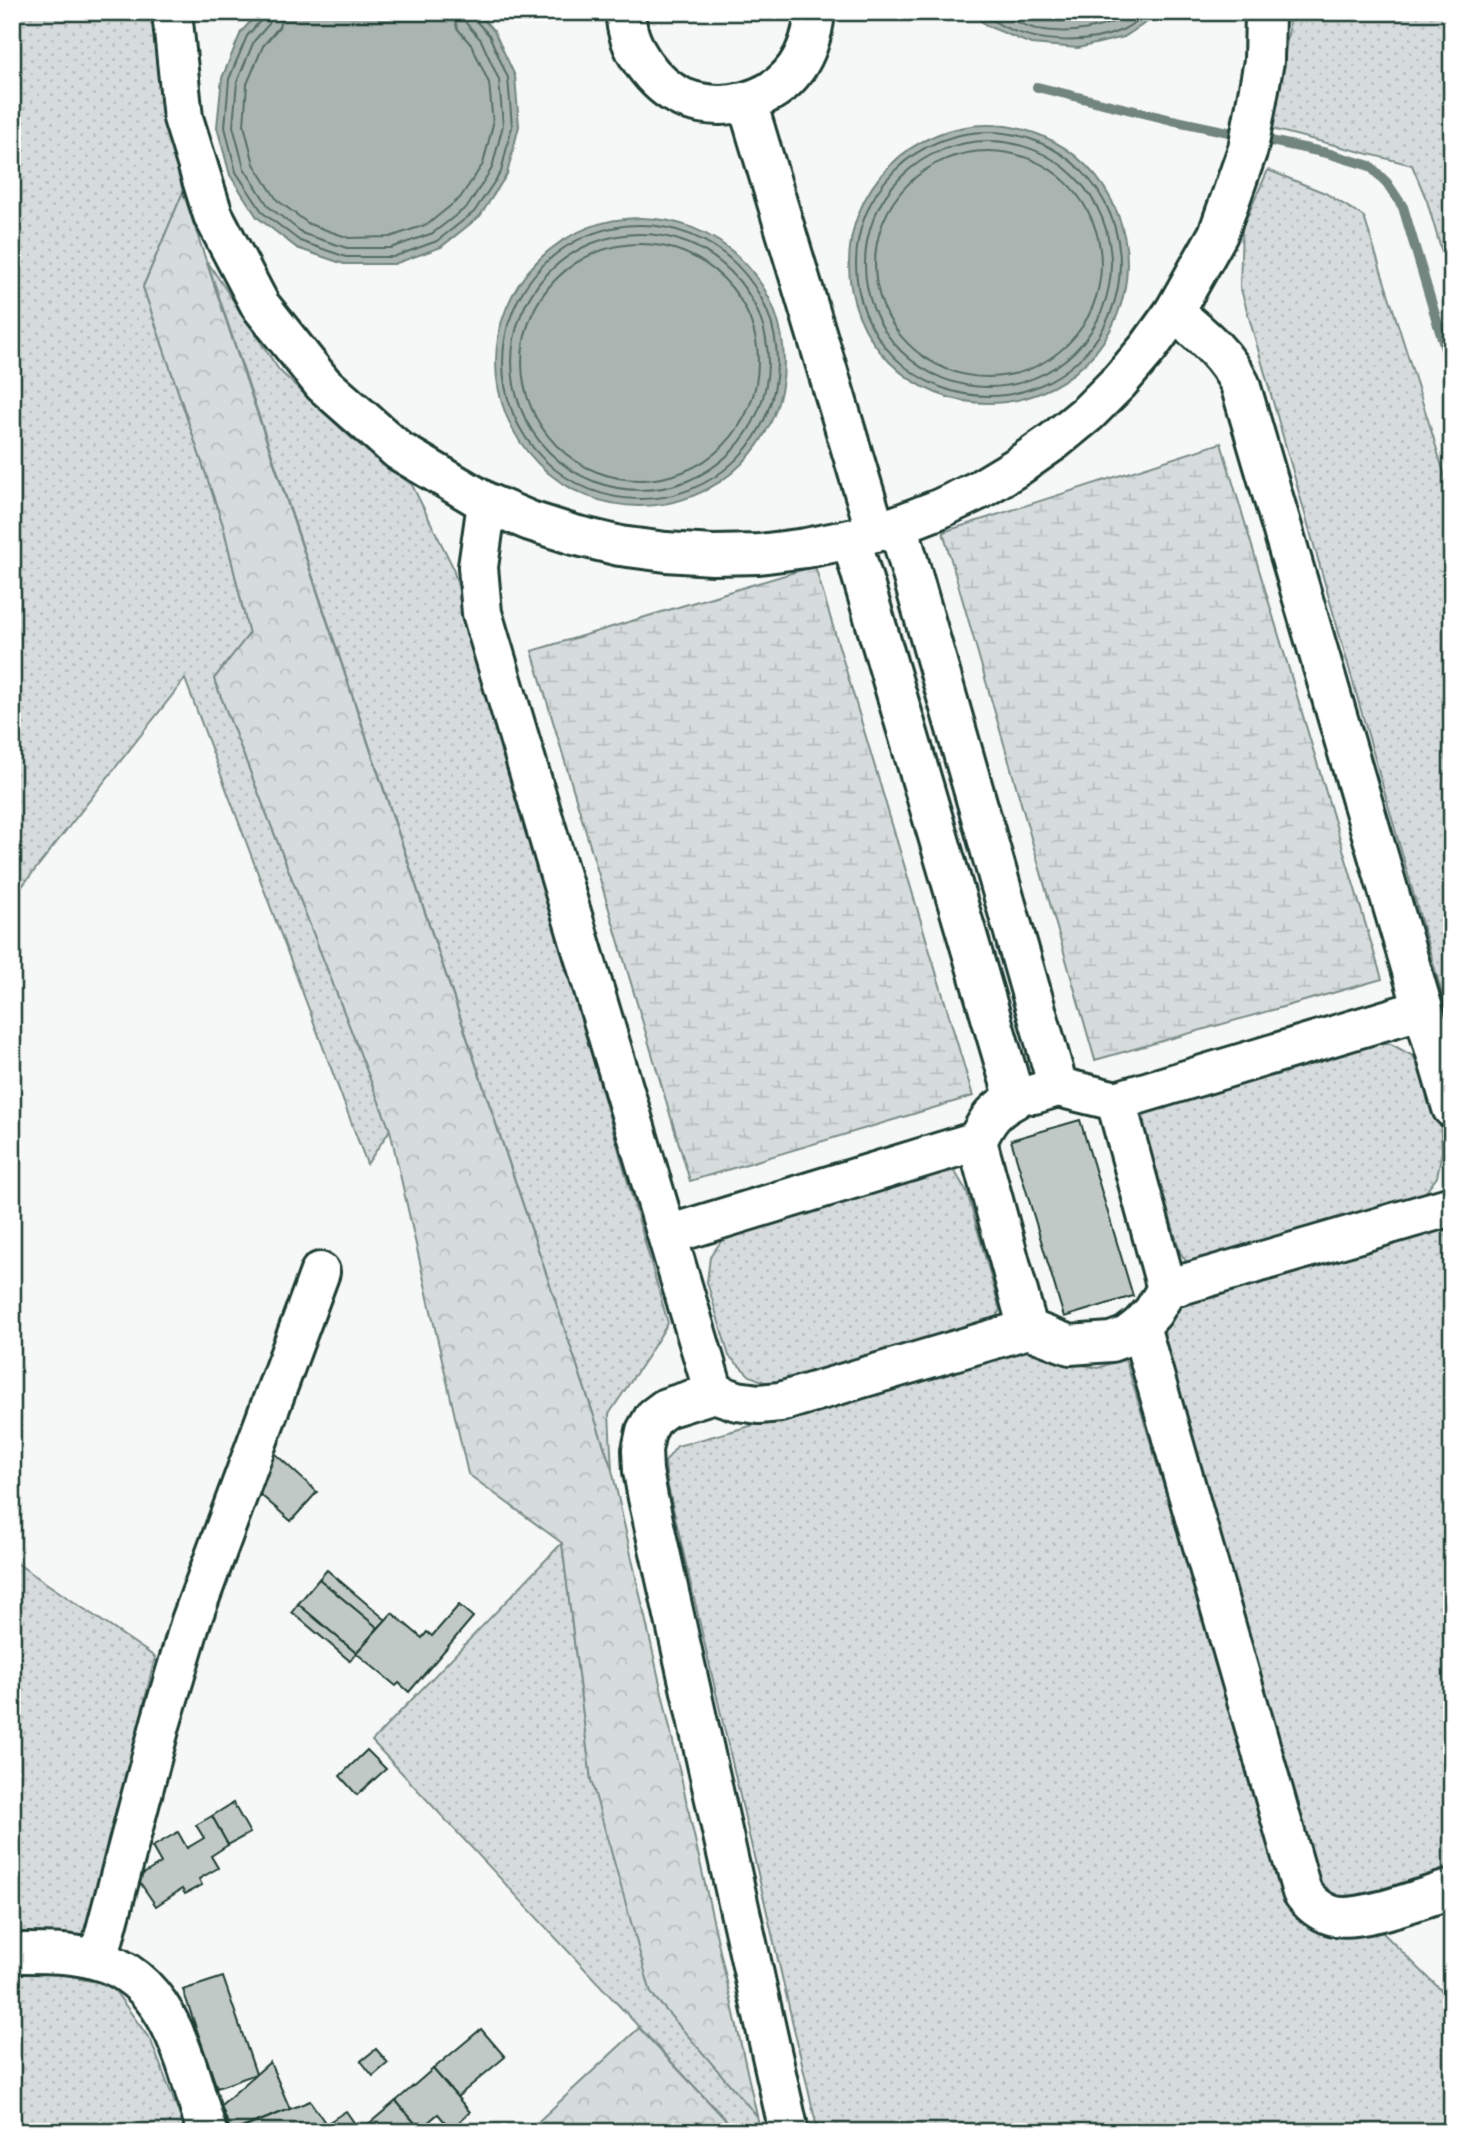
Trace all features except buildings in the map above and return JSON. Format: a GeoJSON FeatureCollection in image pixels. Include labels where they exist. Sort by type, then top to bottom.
{"type":"FeatureCollection","features":[{"type":"Feature","properties":{"kind":"street"},"geometry":{"type":"LineString","coordinates":[[172,12],[183,118],[213,215],[260,305],[323,384],[399,452],[487,503],[530,521],[620,546],[713,555],[759,554],[806,548],[875,532],[939,509],[979,490],[1054,441],[1119,382],[1174,312],[1218,233],[1248,149],[1264,61],[1265,12]]}},
{"type":"Feature","properties":{"kind":"street"},"geometry":{"type":"LineString","coordinates":[[626,12],[635,52],[655,79],[682,97],[714,106],[747,102],[774,89],[795,69],[810,43],[815,12]]}},
{"type":"Feature","properties":{"kind":"street"},"geometry":{"type":"LineString","coordinates":[[747,102],[875,532],[1058,1087]]}},
{"type":"Feature","properties":{"kind":"street"},"geometry":{"type":"LineString","coordinates":[[1174,312],[1219,351],[1240,384],[1452,1108]]}},
{"type":"Feature","properties":{"kind":"street"},"geometry":{"type":"LineString","coordinates":[[487,503],[478,567],[482,613],[714,1393]]}},
{"type":"Feature","properties":{"kind":"street"},"geometry":{"type":"LineString","coordinates":[[875,532],[1015,1099]]}},
{"type":"Feature","properties":{"kind":"street"},"geometry":{"type":"LineString","coordinates":[[1028,1329],[977,1141],[989,1117],[1001,1106],[1015,1099],[1058,1087],[1116,1101],[1423,1009]]}},
{"type":"Feature","properties":{"kind":"street"},"geometry":{"type":"LineString","coordinates":[[1116,1101],[1167,1289]]}},
{"type":"Feature","properties":{"kind":"street"},"geometry":{"type":"LineString","coordinates":[[668,1235],[977,1141]]}},
{"type":"Feature","properties":{"kind":"street"},"geometry":{"type":"LineString","coordinates":[[789,2132],[643,1471],[642,1450],[646,1431],[654,1417],[666,1408],[714,1393],[737,1401],[759,1404],[780,1402],[1028,1329],[1070,1345],[1111,1342],[1127,1336],[1140,1326],[1153,1312],[1167,1289],[1452,1206]]}},
{"type":"Feature","properties":{"kind":"street"},"geometry":{"type":"LineString","coordinates":[[98,1960],[191,1620],[320,1272]]}},
{"type":"Feature","properties":{"kind":"street"},"geometry":{"type":"LineString","coordinates":[[1140,1326],[1302,1892],[1321,1910],[1340,1917],[1364,1915],[1452,1889]]}},
{"type":"Feature","properties":{"kind":"street"},"geometry":{"type":"LineString","coordinates":[[12,1953],[51,1953],[98,1960],[121,1969],[138,1982],[156,2000],[172,2028],[207,2132]]}},
{"type":"Feature","properties":{"kind":"green space"},"geometry":{"type":"Polygon","coordinates":[[[12,12],[158,12],[172,146],[183,192],[143,287],[223,525],[249,634],[214,679],[390,1130],[367,1164],[185,679],[12,899],[12,12]]]}},
{"type":"Feature","properties":{"kind":"green space"},"geometry":{"type":"Polygon","coordinates":[[[1288,12],[1452,12],[1452,287],[1427,201],[1412,165],[1272,129],[1289,29],[1288,12]]]}},
{"type":"Feature","properties":{"kind":"green space"},"geometry":{"type":"Polygon","coordinates":[[[1268,170],[1325,193],[1364,217],[1452,500],[1452,1029],[1240,286],[1242,228],[1268,170]]]}},
{"type":"Feature","properties":{"kind":"green space"},"geometry":{"type":"Polygon","coordinates":[[[183,192],[612,1470],[757,2116],[651,1993],[591,1780],[562,1543],[468,1474],[390,1130],[214,679],[249,634],[223,525],[143,287],[183,192]]]}},
{"type":"Feature","properties":{"kind":"green space"},"geometry":{"type":"Polygon","coordinates":[[[207,261],[279,370],[350,437],[412,485],[452,565],[668,1323],[609,1414],[612,1470],[207,261]]]}},
{"type":"Feature","properties":{"kind":"green space"},"geometry":{"type":"Polygon","coordinates":[[[1221,443],[1382,979],[1095,1060],[943,532],[1221,443]]]}},
{"type":"Feature","properties":{"kind":"green space"},"geometry":{"type":"Polygon","coordinates":[[[815,566],[973,1096],[690,1181],[532,651],[815,566]]]}},
{"type":"Feature","properties":{"kind":"green space"},"geometry":{"type":"Polygon","coordinates":[[[1361,1041],[1391,1044],[1413,1056],[1428,1082],[1440,1120],[1442,1151],[1437,1177],[1422,1197],[1189,1266],[1180,1252],[1145,1131],[1143,1111],[1361,1041]]]}},
{"type":"Feature","properties":{"kind":"green space"},"geometry":{"type":"Polygon","coordinates":[[[940,1169],[955,1172],[967,1192],[1000,1310],[993,1323],[779,1388],[750,1376],[729,1356],[707,1282],[710,1257],[727,1233],[940,1169]]]}},
{"type":"Feature","properties":{"kind":"green space"},"geometry":{"type":"Polygon","coordinates":[[[1434,1229],[1452,1231],[1452,1877],[1358,1905],[1331,1899],[1314,1884],[1155,1343],[1168,1318],[1185,1298],[1434,1229]]]}},
{"type":"Feature","properties":{"kind":"green space"},"geometry":{"type":"Polygon","coordinates":[[[1026,1351],[1047,1352],[1068,1362],[1098,1368],[1125,1358],[1278,1863],[1380,1930],[1452,2001],[1452,2132],[818,2132],[667,1482],[665,1462],[677,1446],[1026,1351]]]}},
{"type":"Feature","properties":{"kind":"green space"},"geometry":{"type":"Polygon","coordinates":[[[562,1543],[591,1780],[757,2116],[761,2132],[737,2132],[372,1741],[562,1543]]]}},
{"type":"Feature","properties":{"kind":"green space"},"geometry":{"type":"Polygon","coordinates":[[[12,1560],[155,1657],[79,1979],[110,1984],[151,2041],[186,2132],[12,2132],[12,1560]]]}},
{"type":"Feature","properties":{"kind":"green space"},"geometry":{"type":"Polygon","coordinates":[[[639,2028],[737,2132],[527,2132],[639,2028]]]}},
{"type":"Feature","properties":{"kind":"water"},"geometry":{"type":"Polygon","coordinates":[[[259,12],[477,12],[494,31],[515,76],[519,126],[507,174],[480,216],[441,247],[394,264],[344,264],[297,248],[257,217],[230,175],[217,127],[222,78],[241,32],[259,12]]]}},
{"type":"Feature","properties":{"kind":"water"},"geometry":{"type":"Polygon","coordinates":[[[971,12],[1162,12],[1124,37],[1078,48],[1031,44],[987,26],[971,12]]]}},
{"type":"Feature","properties":{"kind":"water"},"geometry":{"type":"Polygon","coordinates":[[[988,125],[1028,131],[1054,141],[1076,156],[1096,176],[1111,198],[1121,224],[1127,264],[1121,304],[1111,330],[1096,352],[1076,372],[1054,387],[1028,397],[988,403],[948,397],[922,387],[900,372],[880,352],[865,330],[855,304],[849,264],[855,224],[865,198],[880,176],[900,156],[922,141],[948,131],[988,125]]]}},
{"type":"Feature","properties":{"kind":"water"},"geometry":{"type":"Polygon","coordinates":[[[640,218],[668,221],[695,229],[720,242],[742,260],[760,282],[773,307],[781,334],[784,362],[781,390],[773,417],[760,442],[742,464],[720,482],[695,495],[668,503],[640,506],[612,503],[585,495],[560,482],[538,464],[520,442],[507,417],[499,390],[496,362],[499,334],[507,307],[520,282],[538,260],[560,242],[585,229],[612,221],[640,218]]]}},
{"type":"Feature","properties":{"kind":"waterway"},"geometry":{"type":"LineString","coordinates":[[1037,87],[1172,120],[1327,153],[1370,166],[1387,183],[1403,207],[1452,372]]}}]}
